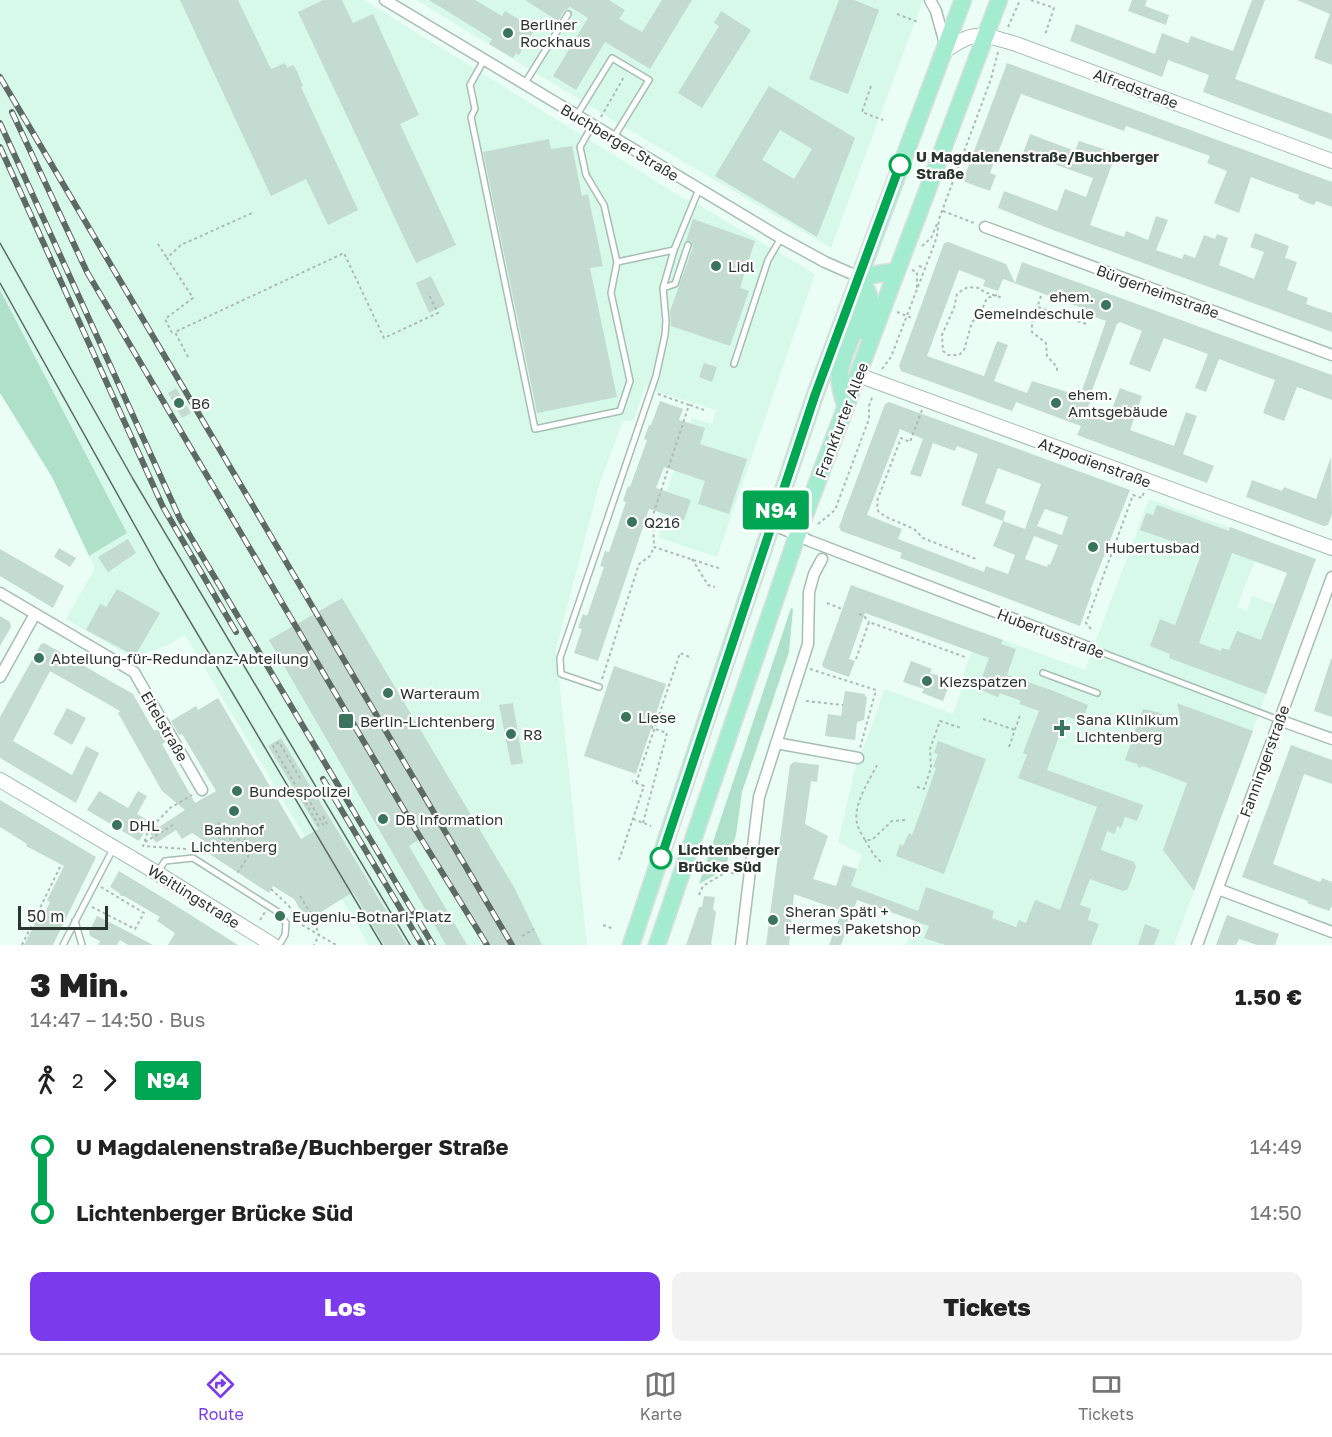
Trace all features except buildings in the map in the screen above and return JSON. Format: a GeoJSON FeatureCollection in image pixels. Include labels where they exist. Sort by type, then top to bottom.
{"type":"FeatureCollection","features":[{"type":"Feature","properties":{"kind":"main road","name":"Frankfurter Allee"},"geometry":{"type":"LineString","coordinates":[[631,945],[815,395],[963,0]]}},
{"type":"Feature","properties":{"kind":"main road","name":"Frankfurter Allee"},"geometry":{"type":"LineString","coordinates":[[657,945],[797,536],[858,375],[904,271],[999,0]]}},
{"type":"Feature","properties":{"kind":"main road"},"geometry":{"type":"LineString","coordinates":[[859,277],[904,271]]}},
{"type":"Feature","properties":{"kind":"main road"},"geometry":{"type":"LineString","coordinates":[[858,375],[852,358],[871,306],[868,290],[859,277]]}},
{"type":"Feature","properties":{"kind":"main road"},"geometry":{"type":"LineString","coordinates":[[846,406],[840,392],[839,368],[858,318],[859,277]]}},
{"type":"Feature","properties":{"kind":"street","name":"Buchberger Straße"},"geometry":{"type":"LineString","coordinates":[[385,0],[781,238],[859,277]]}},
{"type":"Feature","properties":{"kind":"street"},"geometry":{"type":"LineString","coordinates":[[930,0],[936,11],[944,48],[964,38],[986,35]]}},
{"type":"Feature","properties":{"kind":"street","name":"Alfredstraße"},"geometry":{"type":"LineString","coordinates":[[986,35],[1332,160]]}},
{"type":"Feature","properties":{"kind":"street","name":"Bürgerheimstraße"},"geometry":{"type":"LineString","coordinates":[[985,227],[1332,356]]}},
{"type":"Feature","properties":{"kind":"street","name":"Atzpodienstraße"},"geometry":{"type":"LineString","coordinates":[[858,375],[1332,548]]}},
{"type":"Feature","properties":{"kind":"street","name":"Hubertusstraße"},"geometry":{"type":"LineString","coordinates":[[772,524],[797,536],[1090,648]]}},
{"type":"Feature","properties":{"kind":"street"},"geometry":{"type":"LineString","coordinates":[[741,945],[759,797],[809,638],[809,592],[814,574],[822,559]]}},
{"type":"Feature","properties":{"kind":"street","name":"Fanningerstraße"},"geometry":{"type":"LineString","coordinates":[[1197,945],[1332,577]]}},
{"type":"Feature","properties":{"kind":"street","name":"Eitelstraße"},"geometry":{"type":"LineString","coordinates":[[0,593],[137,676],[202,790]]}},
{"type":"Feature","properties":{"kind":"street"},"geometry":{"type":"LineString","coordinates":[[0,677],[35,614]]}},
{"type":"Feature","properties":{"kind":"street","name":"Hubertusstraße"},"geometry":{"type":"LineString","coordinates":[[1279,720],[1332,739]]}},
{"type":"Feature","properties":{"kind":"street"},"geometry":{"type":"LineString","coordinates":[[776,743],[858,758]]}},
{"type":"Feature","properties":{"kind":"street","name":"Weitlingstraße"},"geometry":{"type":"LineString","coordinates":[[0,780],[273,945]]}},
{"type":"Feature","properties":{"kind":"street"},"geometry":{"type":"LineString","coordinates":[[1218,889],[1332,932]]}},
{"type":"Feature","properties":{"kind":"lane"},"geometry":{"type":"LineString","coordinates":[[524,84],[568,14]]}},
{"type":"Feature","properties":{"kind":"lane"},"geometry":{"type":"LineString","coordinates":[[576,116],[612,58],[649,80],[613,139]]}},
{"type":"Feature","properties":{"kind":"lane"},"geometry":{"type":"LineString","coordinates":[[483,60],[470,85],[475,109],[471,117],[534,429],[620,411],[630,381],[611,293],[616,262],[604,205],[586,175],[580,147],[593,127]]}},
{"type":"Feature","properties":{"kind":"lane"},"geometry":{"type":"LineString","coordinates":[[599,687],[561,674],[560,658],[650,391],[665,335],[663,288],[674,250],[699,189]]}},
{"type":"Feature","properties":{"kind":"lane"},"geometry":{"type":"LineString","coordinates":[[734,363],[768,260],[781,238]]}},
{"type":"Feature","properties":{"kind":"lane"},"geometry":{"type":"LineString","coordinates":[[663,288],[675,284],[688,245]]}},
{"type":"Feature","properties":{"kind":"lane"},"geometry":{"type":"LineString","coordinates":[[616,262],[674,250]]}},
{"type":"Feature","properties":{"kind":"lane","name":"Hubertusstraße"},"geometry":{"type":"LineString","coordinates":[[1090,648],[1279,720]]}},
{"type":"Feature","properties":{"kind":"lane"},"geometry":{"type":"LineString","coordinates":[[1043,673],[1097,693]]}},
{"type":"Feature","properties":{"kind":"lane"},"geometry":{"type":"LineString","coordinates":[[63,945],[114,847]]}},
{"type":"Feature","properties":{"kind":"lane"},"geometry":{"type":"LineString","coordinates":[[157,873],[165,861],[193,858],[278,912],[286,922],[285,935],[279,945]]}},
{"type":"Feature","properties":{"kind":"lane"},"geometry":{"type":"LineString","coordinates":[[75,921],[82,945]]}},
{"type":"Feature","properties":{"kind":"path"},"geometry":{"type":"LineString","coordinates":[[1009,25],[1020,0]]}},
{"type":"Feature","properties":{"kind":"path"},"geometry":{"type":"LineString","coordinates":[[1031,0],[1054,8],[1045,35]]}},
{"type":"Feature","properties":{"kind":"path"},"geometry":{"type":"LineString","coordinates":[[897,14],[918,22]]}},
{"type":"Feature","properties":{"kind":"path"},"geometry":{"type":"LineString","coordinates":[[882,369],[891,357],[917,291],[937,236],[942,210],[991,79],[998,53]]}},
{"type":"Feature","properties":{"kind":"path"},"geometry":{"type":"LineString","coordinates":[[593,127],[625,75]]}},
{"type":"Feature","properties":{"kind":"path"},"geometry":{"type":"LineString","coordinates":[[871,86],[862,112],[883,120]]}},
{"type":"Feature","properties":{"kind":"path"},"geometry":{"type":"LineString","coordinates":[[942,210],[985,227]]}},
{"type":"Feature","properties":{"kind":"path"},"geometry":{"type":"LineString","coordinates":[[167,258],[181,245],[252,213]]}},
{"type":"Feature","properties":{"kind":"path"},"geometry":{"type":"LineString","coordinates":[[158,244],[193,298],[165,319],[188,357]]}},
{"type":"Feature","properties":{"kind":"path"},"geometry":{"type":"LineString","coordinates":[[173,333],[344,253],[384,338],[438,313],[428,293]]}},
{"type":"Feature","properties":{"kind":"path"},"geometry":{"type":"LineString","coordinates":[[904,271],[916,272],[917,291]]}},
{"type":"Feature","properties":{"kind":"path"},"geometry":{"type":"LineString","coordinates":[[997,295],[987,298],[980,314],[972,322],[964,350],[959,355],[948,355],[943,351],[942,335],[954,308],[957,294],[968,287],[980,288],[984,291],[997,295],[1004,298]]}},
{"type":"Feature","properties":{"kind":"path"},"geometry":{"type":"LineString","coordinates":[[1041,297],[1032,323],[1032,332],[1046,343],[1047,356],[1057,367],[1057,372]]}},
{"type":"Feature","properties":{"kind":"path"},"geometry":{"type":"LineString","coordinates":[[1037,307],[1086,324]]}},
{"type":"Feature","properties":{"kind":"path"},"geometry":{"type":"LineString","coordinates":[[897,312],[912,318]]}},
{"type":"Feature","properties":{"kind":"path"},"geometry":{"type":"LineString","coordinates":[[650,391],[704,410]]}},
{"type":"Feature","properties":{"kind":"path"},"geometry":{"type":"LineString","coordinates":[[820,522],[835,510],[869,419],[872,397]]}},
{"type":"Feature","properties":{"kind":"path"},"geometry":{"type":"LineString","coordinates":[[927,400],[910,442],[901,438],[876,501],[878,511],[886,518],[914,529],[923,538],[976,559]]}},
{"type":"Feature","properties":{"kind":"path"},"geometry":{"type":"LineString","coordinates":[[599,687],[639,564],[650,556],[654,547],[653,515],[690,405]]}},
{"type":"Feature","properties":{"kind":"path"},"geometry":{"type":"LineString","coordinates":[[1091,630],[1086,623],[1133,495],[1142,498]]}},
{"type":"Feature","properties":{"kind":"path"},"geometry":{"type":"LineString","coordinates":[[654,547],[721,569]]}},
{"type":"Feature","properties":{"kind":"path"},"geometry":{"type":"LineString","coordinates":[[692,559],[708,585],[715,587]]}},
{"type":"Feature","properties":{"kind":"path"},"geometry":{"type":"LineString","coordinates":[[827,603],[843,609]]}},
{"type":"Feature","properties":{"kind":"path"},"geometry":{"type":"LineString","coordinates":[[859,614],[869,622],[965,657]]}},
{"type":"Feature","properties":{"kind":"path"},"geometry":{"type":"LineString","coordinates":[[856,659],[869,622]]}},
{"type":"Feature","properties":{"kind":"path"},"geometry":{"type":"LineString","coordinates":[[636,783],[653,727],[680,653],[692,658]]}},
{"type":"Feature","properties":{"kind":"path"},"geometry":{"type":"LineString","coordinates":[[801,666],[876,690],[858,758]]}},
{"type":"Feature","properties":{"kind":"path"},"geometry":{"type":"LineString","coordinates":[[806,701],[843,705]]}},
{"type":"Feature","properties":{"kind":"path"},"geometry":{"type":"LineString","coordinates":[[1009,747],[1020,715]]}},
{"type":"Feature","properties":{"kind":"path"},"geometry":{"type":"LineString","coordinates":[[983,719],[1015,730]]}},
{"type":"Feature","properties":{"kind":"path"},"geometry":{"type":"LineString","coordinates":[[917,787],[924,789],[931,768],[930,749],[940,721],[961,728]]}},
{"type":"Feature","properties":{"kind":"path"},"geometry":{"type":"LineString","coordinates":[[643,823],[667,733],[653,727]]}},
{"type":"Feature","properties":{"kind":"path"},"geometry":{"type":"LineString","coordinates":[[300,778],[279,742],[273,746],[320,828]]}},
{"type":"Feature","properties":{"kind":"path"},"geometry":{"type":"LineString","coordinates":[[877,765],[859,806],[856,822],[874,855],[883,864]]}},
{"type":"Feature","properties":{"kind":"path"},"geometry":{"type":"LineString","coordinates":[[619,860],[644,786],[632,781]]}},
{"type":"Feature","properties":{"kind":"path"},"geometry":{"type":"LineString","coordinates":[[202,790],[170,808],[148,831],[142,846],[210,850]]}},
{"type":"Feature","properties":{"kind":"path"},"geometry":{"type":"LineString","coordinates":[[304,792],[325,825],[322,816]]}},
{"type":"Feature","properties":{"kind":"path"},"geometry":{"type":"LineString","coordinates":[[217,818],[224,827]]}},
{"type":"Feature","properties":{"kind":"path"},"geometry":{"type":"LineString","coordinates":[[633,819],[651,826]]}},
{"type":"Feature","properties":{"kind":"path"},"geometry":{"type":"LineString","coordinates":[[865,840],[872,840],[892,821],[905,820]]}},
{"type":"Feature","properties":{"kind":"path"},"geometry":{"type":"LineString","coordinates":[[219,823],[213,833],[249,856]]}},
{"type":"Feature","properties":{"kind":"path"},"geometry":{"type":"LineString","coordinates":[[145,842],[173,825]]}},
{"type":"Feature","properties":{"kind":"path"},"geometry":{"type":"LineString","coordinates":[[228,830],[255,846],[231,882]]}},
{"type":"Feature","properties":{"kind":"path"},"geometry":{"type":"LineString","coordinates":[[229,838],[252,850]]}},
{"type":"Feature","properties":{"kind":"path"},"geometry":{"type":"LineString","coordinates":[[22,945],[60,867]]}},
{"type":"Feature","properties":{"kind":"path"},"geometry":{"type":"LineString","coordinates":[[699,895],[703,886],[726,872],[750,876]]}},
{"type":"Feature","properties":{"kind":"path"},"geometry":{"type":"LineString","coordinates":[[85,903],[135,929],[144,913],[94,883]]}},
{"type":"Feature","properties":{"kind":"path"},"geometry":{"type":"LineString","coordinates":[[271,889],[289,906],[299,923],[336,945]]}},
{"type":"Feature","properties":{"kind":"path"},"geometry":{"type":"LineString","coordinates":[[300,896],[313,917],[319,935],[314,945]]}},
{"type":"Feature","properties":{"kind":"path"},"geometry":{"type":"LineString","coordinates":[[260,920],[265,912]]}},
{"type":"Feature","properties":{"kind":"path"},"geometry":{"type":"LineString","coordinates":[[603,925],[614,929]]}},
{"type":"Feature","properties":{"kind":"path"},"geometry":{"type":"LineString","coordinates":[[522,936],[534,929]]}},
{"type":"Feature","properties":{"kind":"shaded area"},"geometry":{"type":"Polygon","coordinates":[[[0,0],[364,0],[683,198],[699,205],[815,274],[717,557],[659,538],[660,511],[692,418],[712,424],[716,410],[644,388],[634,420],[623,421],[600,482],[556,648],[587,945],[369,945],[185,635],[168,645],[133,658],[66,619],[95,568],[89,556],[127,533],[0,290],[0,0]]]}},
{"type":"Feature","properties":{"kind":"shaded area"},"geometry":{"type":"Polygon","coordinates":[[[416,0],[923,0],[831,248],[631,131],[416,0]]]}},
{"type":"Feature","properties":{"kind":"shaded area"},"geometry":{"type":"Polygon","coordinates":[[[0,290],[127,533],[89,556],[52,477],[0,393],[0,290]]]}},
{"type":"Feature","properties":{"kind":"shaded area","name":"Sana Klinikum Lichtenberg"},"geometry":{"type":"Polygon","coordinates":[[[1149,499],[1263,539],[1237,607],[1247,611],[1252,596],[1296,612],[1174,945],[906,945],[918,912],[851,887],[862,855],[838,842],[854,773],[885,689],[953,714],[962,688],[959,687],[979,631],[1085,670],[1149,499]]]}},
{"type":"Feature","properties":{"kind":"shaded area"},"geometry":{"type":"Polygon","coordinates":[[[791,608],[793,609],[789,652],[742,792],[736,835],[724,870],[699,884],[791,608]]]}},
{"type":"Feature","properties":{"kind":"tram line"},"geometry":{"type":"LineString","coordinates":[[0,243],[133,479],[410,945]]}},
{"type":"Feature","properties":{"kind":"tram line"},"geometry":{"type":"LineString","coordinates":[[0,283],[159,569],[382,945]]}},
{"type":"Feature","properties":{"kind":"railway"},"geometry":{"type":"LineString","coordinates":[[0,77],[512,945]]}},
{"type":"Feature","properties":{"kind":"railway"},"geometry":{"type":"LineString","coordinates":[[12,112],[87,272],[417,832],[487,945]]}},
{"type":"Feature","properties":{"kind":"railway"},"geometry":{"type":"LineString","coordinates":[[0,123],[180,519],[433,945]]}},
{"type":"Feature","properties":{"kind":"railway"},"geometry":{"type":"LineString","coordinates":[[0,147],[163,507],[236,632]]}},
{"type":"Feature","properties":{"kind":"railway"},"geometry":{"type":"LineString","coordinates":[[323,779],[422,945]]}},
{"type":"Feature","properties":{"kind":"bus line","name":"N94"},"geometry":{"type":"LineString","coordinates":[[661,858],[815,395],[900,165]]}},
{"type":"Feature","properties":{"kind":"place","name":"Berliner Rockhaus"},"geometry":{"type":"Point","coordinates":[508,33]}},
{"type":"Feature","properties":{"kind":"place","name":"U Magdalenenstraße/Buchberger Straße"},"geometry":{"type":"Point","coordinates":[900,165]}},
{"type":"Feature","properties":{"kind":"place","name":"Lidl"},"geometry":{"type":"Point","coordinates":[716,266]}},
{"type":"Feature","properties":{"kind":"place","name":"ehem. Gemeindeschule"},"geometry":{"type":"Point","coordinates":[1106,305]}},
{"type":"Feature","properties":{"kind":"place","name":"B6"},"geometry":{"type":"Point","coordinates":[179,403]}},
{"type":"Feature","properties":{"kind":"place","name":"ehem. Amtsgebäude"},"geometry":{"type":"Point","coordinates":[1056,403]}},
{"type":"Feature","properties":{"kind":"place","name":"Q216"},"geometry":{"type":"Point","coordinates":[632,522]}},
{"type":"Feature","properties":{"kind":"place","name":"Hubertusbad"},"geometry":{"type":"Point","coordinates":[1093,547]}},
{"type":"Feature","properties":{"kind":"place","name":"Abteilung-für-Redundanz-Abteilung"},"geometry":{"type":"Point","coordinates":[39,658]}},
{"type":"Feature","properties":{"kind":"place","name":"Kiezspatzen"},"geometry":{"type":"Point","coordinates":[927,681]}},
{"type":"Feature","properties":{"kind":"place","name":"Warteraum"},"geometry":{"type":"Point","coordinates":[388,693]}},
{"type":"Feature","properties":{"kind":"place","name":"Liese"},"geometry":{"type":"Point","coordinates":[626,717]}},
{"type":"Feature","properties":{"kind":"place","name":"Berlin-Lichtenberg"},"geometry":{"type":"Point","coordinates":[346,721]}},
{"type":"Feature","properties":{"kind":"place","name":"Sana Klinikum Lichtenberg"},"geometry":{"type":"Point","coordinates":[1062,728]}},
{"type":"Feature","properties":{"kind":"place","name":"R8"},"geometry":{"type":"Point","coordinates":[511,734]}},
{"type":"Feature","properties":{"kind":"place","name":"Bundespolizei"},"geometry":{"type":"Point","coordinates":[237,791]}},
{"type":"Feature","properties":{"kind":"place","name":"Bahnhof Lichtenberg"},"geometry":{"type":"Point","coordinates":[234,811]}},
{"type":"Feature","properties":{"kind":"place","name":"DB Information"},"geometry":{"type":"Point","coordinates":[383,819]}},
{"type":"Feature","properties":{"kind":"place","name":"DHL"},"geometry":{"type":"Point","coordinates":[117,825]}},
{"type":"Feature","properties":{"kind":"place","name":"Lichtenberger Brücke Süd"},"geometry":{"type":"Point","coordinates":[661,858]}},
{"type":"Feature","properties":{"kind":"place","name":"Eugeniu-Botnari-Platz"},"geometry":{"type":"Point","coordinates":[280,916]}},
{"type":"Feature","properties":{"kind":"place","name":"Sheran Späti + Hermes Paketshop"},"geometry":{"type":"Point","coordinates":[773,920]}}]}
